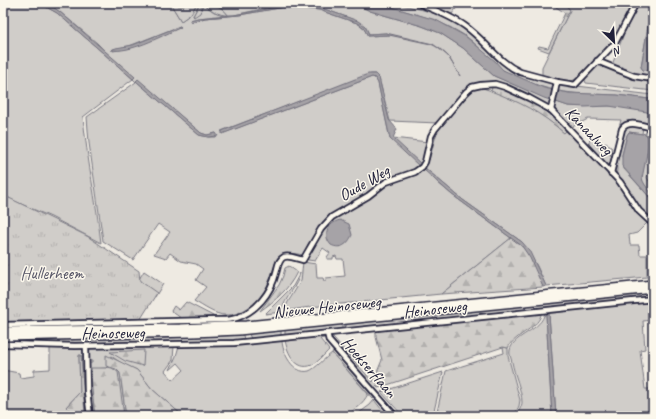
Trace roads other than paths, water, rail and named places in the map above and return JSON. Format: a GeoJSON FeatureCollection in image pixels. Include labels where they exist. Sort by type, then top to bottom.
{"type":"FeatureCollection","features":[{"type":"Feature","properties":{"kind":"highway","name":"Nieuwe Heinoseweg"},"geometry":{"type":"LineString","coordinates":[[3,331],[181,328],[246,325],[653,284]]}},
{"type":"Feature","properties":{"kind":"highway","name":"Nieuwe Heinoseweg"},"geometry":{"type":"LineString","coordinates":[[3,337],[239,331],[653,289]]}},
{"type":"Feature","properties":{"kind":"street","name":"Kanaalweg"},"geometry":{"type":"LineString","coordinates":[[418,3],[452,18],[466,27],[514,70],[557,84],[572,84],[597,61]]}},
{"type":"Feature","properties":{"kind":"street"},"geometry":{"type":"LineString","coordinates":[[636,3],[615,43],[597,61],[634,76],[653,79]]}},
{"type":"Feature","properties":{"kind":"street"},"geometry":{"type":"LineString","coordinates":[[551,108],[557,84]]}},
{"type":"Feature","properties":{"kind":"street","name":"Oude Weg"},"geometry":{"type":"LineString","coordinates":[[303,260],[321,229],[332,217],[368,196],[386,182],[412,174],[422,168],[433,131],[472,87],[481,85],[502,86],[551,108]]}},
{"type":"Feature","properties":{"kind":"street","name":"Kanaalweg"},"geometry":{"type":"LineString","coordinates":[[551,108],[624,186],[639,210],[653,224]]}},
{"type":"Feature","properties":{"kind":"street","name":"Kanaalweg"},"geometry":{"type":"LineString","coordinates":[[611,173],[620,135],[624,126],[631,124],[653,128]]}},
{"type":"Feature","properties":{"kind":"street","name":"Heinoseweg"},"geometry":{"type":"LineString","coordinates":[[3,324],[170,322],[235,319],[253,310],[262,302],[273,284],[279,263],[282,259],[288,256],[303,260]]}},
{"type":"Feature","properties":{"kind":"street","name":"Heinoseweg"},"geometry":{"type":"LineString","coordinates":[[3,344],[86,346],[211,344],[653,299]]}},
{"type":"Feature","properties":{"kind":"street","name":"Hoekserflaan"},"geometry":{"type":"LineString","coordinates":[[327,333],[329,341],[395,416]]}},
{"type":"Feature","properties":{"kind":"street"},"geometry":{"type":"LineString","coordinates":[[86,346],[87,391],[90,416]]}},
{"type":"Feature","properties":{"kind":"park label","name":"Hullerheem"},"geometry":{"type":"Point","coordinates":[52,273]}}]}
